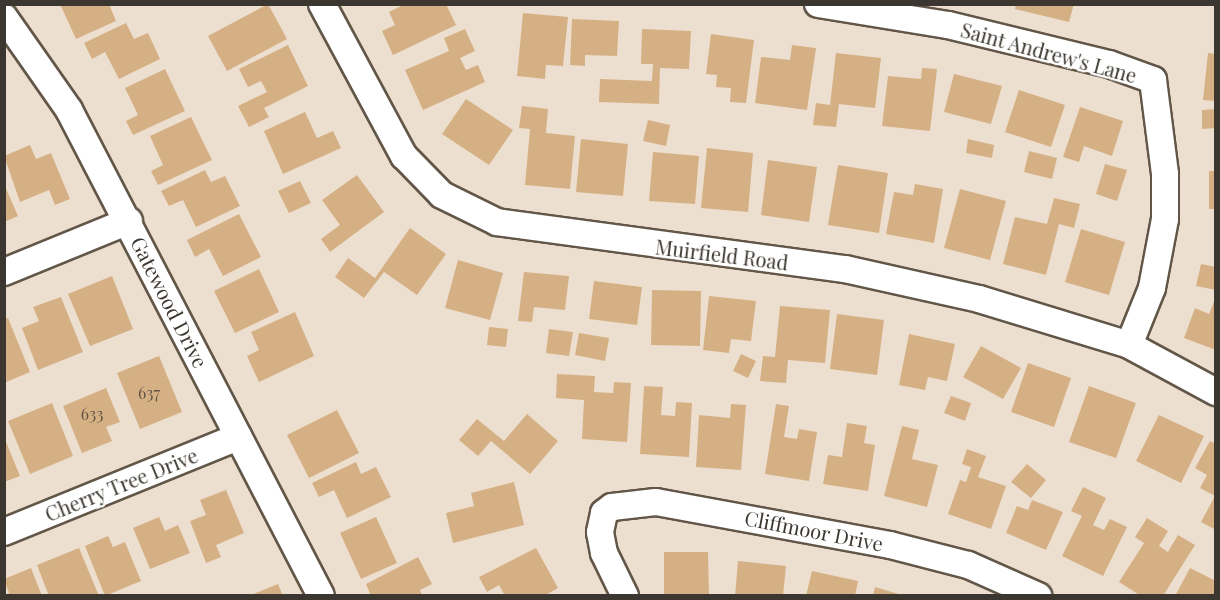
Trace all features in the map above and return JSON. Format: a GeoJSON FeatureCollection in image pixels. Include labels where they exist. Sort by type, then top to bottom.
{"type":"FeatureCollection","features":[{"type":"Feature","properties":{"kind":"street","name":"Muirfield Road"},"geometry":{"type":"LineString","coordinates":[[322,4],[404,156],[442,195],[497,222],[845,269],[979,299],[1129,345],[1215,392]]}},
{"type":"Feature","properties":{"kind":"street","name":"Saint Andrew's Lane"},"geometry":{"type":"LineString","coordinates":[[818,4],[948,25],[1109,64],[1153,80],[1165,174],[1165,219],[1152,288],[1129,345]]}},
{"type":"Feature","properties":{"kind":"street","name":"Gatewood Drive"},"geometry":{"type":"LineString","coordinates":[[4,17],[69,110],[129,221],[321,596]]}},
{"type":"Feature","properties":{"kind":"street"},"geometry":{"type":"LineString","coordinates":[[4,272],[129,221]]}},
{"type":"Feature","properties":{"kind":"street","name":"Cherry Tree Drive"},"geometry":{"type":"LineString","coordinates":[[4,532],[238,437]]}},
{"type":"Feature","properties":{"kind":"street","name":"Cliffmoor Drive"},"geometry":{"type":"LineString","coordinates":[[625,596],[604,553],[600,532],[604,513],[612,507],[656,502],[694,506],[890,545],[968,565],[1038,596]]}},
{"type":"Feature","properties":{"kind":"building"},"geometry":{"type":"Polygon","coordinates":[[[60,4],[109,4],[116,21],[76,39],[60,4]]]}},
{"type":"Feature","properties":{"kind":"building"},"geometry":{"type":"Polygon","coordinates":[[[268,4],[287,39],[227,71],[208,36],[268,4]]]}},
{"type":"Feature","properties":{"kind":"building"},"geometry":{"type":"Polygon","coordinates":[[[405,4],[446,4],[456,25],[393,55],[382,31],[395,25],[389,12],[405,4]]]}},
{"type":"Feature","properties":{"kind":"building"},"geometry":{"type":"Polygon","coordinates":[[[1016,4],[1074,4],[1069,22],[1015,9],[1016,4]]]}},
{"type":"Feature","properties":{"kind":"building"},"geometry":{"type":"Polygon","coordinates":[[[523,13],[568,17],[563,66],[546,65],[545,79],[517,76],[523,13]]]}},
{"type":"Feature","properties":{"kind":"building"},"geometry":{"type":"Polygon","coordinates":[[[572,19],[619,21],[617,56],[585,55],[585,66],[570,65],[572,19]]]}},
{"type":"Feature","properties":{"kind":"building"},"geometry":{"type":"Polygon","coordinates":[[[126,23],[134,39],[148,33],[160,59],[119,79],[105,52],[92,59],[84,43],[126,23]]]}},
{"type":"Feature","properties":{"kind":"building"},"geometry":{"type":"Polygon","coordinates":[[[465,29],[475,51],[460,58],[466,70],[478,65],[485,82],[423,110],[405,70],[449,51],[444,38],[465,29]]]}},
{"type":"Feature","properties":{"kind":"building"},"geometry":{"type":"Polygon","coordinates":[[[642,29],[691,31],[689,69],[660,68],[659,104],[599,102],[600,79],[652,81],[653,64],[641,64],[642,29]]]}},
{"type":"Feature","properties":{"kind":"building"},"geometry":{"type":"Polygon","coordinates":[[[711,34],[754,40],[746,103],[730,102],[731,88],[716,87],[717,75],[706,74],[711,34]]]}},
{"type":"Feature","properties":{"kind":"building"},"geometry":{"type":"Polygon","coordinates":[[[288,45],[308,86],[264,108],[269,117],[249,127],[238,106],[267,92],[261,81],[248,87],[239,69],[288,45]]]}},
{"type":"Feature","properties":{"kind":"building"},"geometry":{"type":"Polygon","coordinates":[[[792,45],[816,48],[807,110],[755,103],[761,57],[790,60],[792,45]]]}},
{"type":"Feature","properties":{"kind":"building"},"geometry":{"type":"Polygon","coordinates":[[[836,53],[881,58],[875,108],[839,104],[836,127],[813,125],[816,103],[830,105],[836,53]]]}},
{"type":"Feature","properties":{"kind":"building"},"geometry":{"type":"Polygon","coordinates":[[[1208,53],[1216,54],[1216,101],[1203,100],[1208,53]]]}},
{"type":"Feature","properties":{"kind":"building"},"geometry":{"type":"Polygon","coordinates":[[[922,68],[937,69],[930,131],[882,126],[888,76],[921,79],[922,68]]]}},
{"type":"Feature","properties":{"kind":"building"},"geometry":{"type":"Polygon","coordinates":[[[165,69],[185,111],[133,135],[126,121],[138,115],[125,88],[165,69]]]}},
{"type":"Feature","properties":{"kind":"building"},"geometry":{"type":"Polygon","coordinates":[[[954,74],[1002,86],[991,124],[944,112],[954,74]]]}},
{"type":"Feature","properties":{"kind":"building"},"geometry":{"type":"Polygon","coordinates":[[[1019,90],[1065,105],[1051,147],[1005,132],[1019,90]]]}},
{"type":"Feature","properties":{"kind":"building"},"geometry":{"type":"Polygon","coordinates":[[[466,99],[513,130],[489,165],[442,134],[466,99]]]}},
{"type":"Feature","properties":{"kind":"building"},"geometry":{"type":"Polygon","coordinates":[[[522,106],[548,109],[546,133],[575,136],[570,189],[525,185],[530,129],[519,128],[522,106]]]}},
{"type":"Feature","properties":{"kind":"building"},"geometry":{"type":"Polygon","coordinates":[[[1080,107],[1123,121],[1112,156],[1084,146],[1079,162],[1063,157],[1080,107]]]}},
{"type":"Feature","properties":{"kind":"building"},"geometry":{"type":"Polygon","coordinates":[[[1216,109],[1216,128],[1202,129],[1202,110],[1216,109]]]}},
{"type":"Feature","properties":{"kind":"building"},"geometry":{"type":"Polygon","coordinates":[[[305,112],[317,138],[333,131],[341,148],[283,174],[264,131],[305,112]]]}},
{"type":"Feature","properties":{"kind":"building"},"geometry":{"type":"Polygon","coordinates":[[[191,117],[212,160],[158,185],[151,171],[163,165],[150,136],[191,117]]]}},
{"type":"Feature","properties":{"kind":"building"},"geometry":{"type":"Polygon","coordinates":[[[648,120],[670,125],[666,146],[643,141],[648,120]]]}},
{"type":"Feature","properties":{"kind":"building"},"geometry":{"type":"Polygon","coordinates":[[[581,139],[628,144],[623,196],[576,192],[581,139]]]}},
{"type":"Feature","properties":{"kind":"building"},"geometry":{"type":"Polygon","coordinates":[[[968,139],[994,145],[992,158],[966,153],[968,139]]]}},
{"type":"Feature","properties":{"kind":"building"},"geometry":{"type":"Polygon","coordinates":[[[30,145],[36,159],[51,153],[70,199],[55,205],[49,190],[20,202],[4,156],[30,145]]]}},
{"type":"Feature","properties":{"kind":"building"},"geometry":{"type":"Polygon","coordinates":[[[707,148],[753,153],[748,212],[701,208],[707,148]]]}},
{"type":"Feature","properties":{"kind":"building"},"geometry":{"type":"Polygon","coordinates":[[[1029,151],[1057,158],[1052,179],[1024,172],[1029,151]]]}},
{"type":"Feature","properties":{"kind":"building"},"geometry":{"type":"Polygon","coordinates":[[[653,152],[699,156],[695,204],[649,201],[653,152]]]}},
{"type":"Feature","properties":{"kind":"building"},"geometry":{"type":"Polygon","coordinates":[[[768,160],[817,167],[809,222],[761,215],[768,160]]]}},
{"type":"Feature","properties":{"kind":"building"},"geometry":{"type":"Polygon","coordinates":[[[1105,164],[1127,170],[1117,201],[1096,194],[1105,164]]]}},
{"type":"Feature","properties":{"kind":"building"},"geometry":{"type":"Polygon","coordinates":[[[838,165],[888,173],[879,233],[828,225],[838,165]]]}},
{"type":"Feature","properties":{"kind":"building"},"geometry":{"type":"Polygon","coordinates":[[[205,170],[211,182],[225,176],[240,206],[196,227],[183,200],[169,206],[161,191],[205,170]]]}},
{"type":"Feature","properties":{"kind":"building"},"geometry":{"type":"Polygon","coordinates":[[[1209,171],[1216,171],[1216,209],[1209,209],[1209,171]]]}},
{"type":"Feature","properties":{"kind":"building"},"geometry":{"type":"Polygon","coordinates":[[[357,175],[384,212],[330,252],[321,239],[340,225],[322,200],[357,175]]]}},
{"type":"Feature","properties":{"kind":"building"},"geometry":{"type":"Polygon","coordinates":[[[300,181],[311,203],[289,213],[278,191],[300,181]]]}},
{"type":"Feature","properties":{"kind":"building"},"geometry":{"type":"Polygon","coordinates":[[[4,184],[18,216],[4,222],[4,184]]]}},
{"type":"Feature","properties":{"kind":"building"},"geometry":{"type":"Polygon","coordinates":[[[915,184],[943,189],[934,243],[886,234],[894,192],[913,195],[915,184]]]}},
{"type":"Feature","properties":{"kind":"building"},"geometry":{"type":"Polygon","coordinates":[[[960,189],[1006,201],[990,260],[944,248],[960,189]]]}},
{"type":"Feature","properties":{"kind":"building"},"geometry":{"type":"Polygon","coordinates":[[[1054,198],[1080,204],[1074,228],[1059,224],[1046,275],[1003,264],[1015,217],[1047,224],[1054,198]]]}},
{"type":"Feature","properties":{"kind":"building"},"geometry":{"type":"Polygon","coordinates":[[[239,214],[261,257],[223,276],[209,249],[195,257],[187,240],[239,214]]]}},
{"type":"Feature","properties":{"kind":"building"},"geometry":{"type":"Polygon","coordinates":[[[410,228],[446,254],[417,295],[384,272],[364,298],[335,277],[348,258],[375,278],[410,228]]]}},
{"type":"Feature","properties":{"kind":"building"},"geometry":{"type":"Polygon","coordinates":[[[1081,229],[1125,242],[1109,295],[1065,282],[1081,229]]]}},
{"type":"Feature","properties":{"kind":"building"},"geometry":{"type":"Polygon","coordinates":[[[458,260],[503,273],[490,320],[445,308],[458,260]]]}},
{"type":"Feature","properties":{"kind":"building"},"geometry":{"type":"Polygon","coordinates":[[[1201,264],[1216,267],[1216,290],[1196,286],[1201,264]]]}},
{"type":"Feature","properties":{"kind":"building"},"geometry":{"type":"Polygon","coordinates":[[[259,269],[279,312],[235,333],[214,291],[259,269]]]}},
{"type":"Feature","properties":{"kind":"building"},"geometry":{"type":"Polygon","coordinates":[[[524,272],[569,276],[565,310],[534,307],[532,322],[518,321],[524,272]]]}},
{"type":"Feature","properties":{"kind":"building"},"geometry":{"type":"Polygon","coordinates":[[[112,276],[133,329],[90,346],[68,294],[112,276]]]}},
{"type":"Feature","properties":{"kind":"building"},"geometry":{"type":"Polygon","coordinates":[[[594,281],[642,287],[637,325],[589,319],[594,281]]]}},
{"type":"Feature","properties":{"kind":"building"},"geometry":{"type":"Polygon","coordinates":[[[652,290],[701,291],[700,346],[651,345],[652,290]]]}},
{"type":"Feature","properties":{"kind":"building"},"geometry":{"type":"Polygon","coordinates":[[[709,296],[756,301],[751,341],[731,339],[729,353],[703,350],[709,296]]]}},
{"type":"Feature","properties":{"kind":"building"},"geometry":{"type":"Polygon","coordinates":[[[1216,296],[1216,350],[1184,338],[1195,308],[1209,314],[1216,296]]]}},
{"type":"Feature","properties":{"kind":"building"},"geometry":{"type":"Polygon","coordinates":[[[61,297],[83,352],[38,370],[22,328],[39,321],[33,307],[61,297]]]}},
{"type":"Feature","properties":{"kind":"building"},"geometry":{"type":"Polygon","coordinates":[[[780,306],[830,310],[825,363],[788,360],[786,383],[760,381],[763,356],[775,357],[780,306]]]}},
{"type":"Feature","properties":{"kind":"building"},"geometry":{"type":"Polygon","coordinates":[[[295,312],[314,356],[259,382],[247,356],[259,350],[251,332],[295,312]]]}},
{"type":"Feature","properties":{"kind":"building"},"geometry":{"type":"Polygon","coordinates":[[[837,314],[884,320],[877,375],[830,369],[837,314]]]}},
{"type":"Feature","properties":{"kind":"building"},"geometry":{"type":"Polygon","coordinates":[[[8,318],[30,372],[4,383],[4,319],[8,318]]]}},
{"type":"Feature","properties":{"kind":"building"},"geometry":{"type":"Polygon","coordinates":[[[489,327],[508,329],[506,347],[487,345],[489,327]]]}},
{"type":"Feature","properties":{"kind":"building"},"geometry":{"type":"Polygon","coordinates":[[[549,329],[573,332],[569,356],[546,353],[549,329]]]}},
{"type":"Feature","properties":{"kind":"building"},"geometry":{"type":"Polygon","coordinates":[[[579,333],[609,338],[605,361],[575,355],[579,333]]]}},
{"type":"Feature","properties":{"kind":"building"},"geometry":{"type":"Polygon","coordinates":[[[909,334],[955,344],[947,381],[928,377],[925,390],[899,385],[909,334]]]}},
{"type":"Feature","properties":{"kind":"building"},"geometry":{"type":"Polygon","coordinates":[[[981,346],[1021,368],[1003,399],[963,377],[981,346]]]}},
{"type":"Feature","properties":{"kind":"building"},"geometry":{"type":"Polygon","coordinates":[[[741,354],[756,361],[748,378],[733,371],[741,354]]]}},
{"type":"Feature","properties":{"kind":"building"},"geometry":{"type":"Polygon","coordinates":[[[159,356],[182,412],[140,429],[117,373],[159,356]]]}},
{"type":"Feature","properties":{"kind":"building"},"geometry":{"type":"Polygon","coordinates":[[[1028,363],[1071,378],[1054,427],[1011,412],[1028,363]]]}},
{"type":"Feature","properties":{"kind":"building"},"geometry":{"type":"Polygon","coordinates":[[[557,374],[595,376],[594,392],[613,393],[614,382],[631,383],[627,442],[582,439],[584,400],[556,398],[557,374]]]}},
{"type":"Feature","properties":{"kind":"building"},"geometry":{"type":"Polygon","coordinates":[[[644,386],[663,387],[661,415],[675,416],[676,402],[692,403],[689,457],[640,454],[644,386]]]}},
{"type":"Feature","properties":{"kind":"building"},"geometry":{"type":"Polygon","coordinates":[[[1089,386],[1136,403],[1116,458],[1069,442],[1089,386]]]}},
{"type":"Feature","properties":{"kind":"building"},"geometry":{"type":"Polygon","coordinates":[[[106,388],[120,422],[106,427],[112,441],[82,453],[63,406],[106,388]]]}},
{"type":"Feature","properties":{"kind":"building"},"geometry":{"type":"Polygon","coordinates":[[[951,396],[971,403],[965,421],[944,413],[951,396]]]}},
{"type":"Feature","properties":{"kind":"building"},"geometry":{"type":"Polygon","coordinates":[[[52,403],[73,456],[30,474],[8,421],[52,403]]]}},
{"type":"Feature","properties":{"kind":"building"},"geometry":{"type":"Polygon","coordinates":[[[731,404],[746,405],[741,470],[696,467],[699,415],[730,418],[731,404]]]}},
{"type":"Feature","properties":{"kind":"building"},"geometry":{"type":"Polygon","coordinates":[[[776,404],[789,406],[784,437],[797,439],[799,429],[817,432],[809,481],[765,474],[776,404]]]}},
{"type":"Feature","properties":{"kind":"building"},"geometry":{"type":"Polygon","coordinates":[[[337,410],[359,453],[309,478],[287,435],[337,410]]]}},
{"type":"Feature","properties":{"kind":"building"},"geometry":{"type":"Polygon","coordinates":[[[527,414],[558,441],[530,474],[491,441],[478,456],[459,440],[477,419],[504,441],[527,414]]]}},
{"type":"Feature","properties":{"kind":"building"},"geometry":{"type":"Polygon","coordinates":[[[1159,415],[1204,436],[1181,483],[1136,461],[1159,415]]]}},
{"type":"Feature","properties":{"kind":"building"},"geometry":{"type":"Polygon","coordinates":[[[847,423],[867,426],[864,443],[875,445],[868,491],[823,484],[828,455],[842,457],[847,423]]]}},
{"type":"Feature","properties":{"kind":"building"},"geometry":{"type":"Polygon","coordinates":[[[902,426],[919,430],[912,459],[938,465],[927,507],[884,496],[902,426]]]}},
{"type":"Feature","properties":{"kind":"building"},"geometry":{"type":"Polygon","coordinates":[[[4,437],[20,476],[4,482],[4,437]]]}},
{"type":"Feature","properties":{"kind":"building"},"geometry":{"type":"Polygon","coordinates":[[[1210,441],[1216,444],[1216,530],[1201,522],[1215,496],[1200,488],[1207,475],[1195,468],[1210,441]]]}},
{"type":"Feature","properties":{"kind":"building"},"geometry":{"type":"Polygon","coordinates":[[[967,449],[986,456],[978,477],[1006,486],[991,529],[948,514],[960,480],[966,482],[971,467],[962,464],[967,449]]]}},
{"type":"Feature","properties":{"kind":"building"},"geometry":{"type":"Polygon","coordinates":[[[356,462],[361,474],[376,467],[391,497],[347,518],[334,490],[319,497],[312,483],[356,462]]]}},
{"type":"Feature","properties":{"kind":"building"},"geometry":{"type":"Polygon","coordinates":[[[1027,464],[1046,480],[1031,498],[1011,482],[1027,464]]]}},
{"type":"Feature","properties":{"kind":"building"},"geometry":{"type":"Polygon","coordinates":[[[514,482],[524,525],[453,543],[446,513],[474,506],[471,493],[514,482]]]}},
{"type":"Feature","properties":{"kind":"building"},"geometry":{"type":"Polygon","coordinates":[[[1083,487],[1106,498],[1093,525],[1104,530],[1110,519],[1127,527],[1103,576],[1062,556],[1082,516],[1071,511],[1083,487]]]}},
{"type":"Feature","properties":{"kind":"building"},"geometry":{"type":"Polygon","coordinates":[[[226,490],[244,533],[216,545],[221,557],[206,563],[190,521],[206,515],[200,500],[226,490]]]}},
{"type":"Feature","properties":{"kind":"building"},"geometry":{"type":"Polygon","coordinates":[[[1032,500],[1063,512],[1046,550],[1006,533],[1017,506],[1028,510],[1032,500]]]}},
{"type":"Feature","properties":{"kind":"building"},"geometry":{"type":"Polygon","coordinates":[[[159,517],[165,531],[178,525],[190,553],[150,569],[133,528],[159,517]]]}},
{"type":"Feature","properties":{"kind":"building"},"geometry":{"type":"Polygon","coordinates":[[[376,517],[397,563],[361,579],[340,533],[376,517]]]}},
{"type":"Feature","properties":{"kind":"building"},"geometry":{"type":"Polygon","coordinates":[[[1147,518],[1168,531],[1159,546],[1168,552],[1178,535],[1195,545],[1163,596],[1141,596],[1119,582],[1144,543],[1135,537],[1147,518]]]}},
{"type":"Feature","properties":{"kind":"building"},"geometry":{"type":"Polygon","coordinates":[[[108,536],[113,547],[125,542],[141,581],[105,596],[85,546],[108,536]]]}},
{"type":"Feature","properties":{"kind":"building"},"geometry":{"type":"Polygon","coordinates":[[[79,548],[99,596],[49,596],[37,565],[79,548]]]}},
{"type":"Feature","properties":{"kind":"building"},"geometry":{"type":"Polygon","coordinates":[[[536,548],[558,588],[544,596],[505,596],[499,585],[487,592],[479,577],[536,548]]]}},
{"type":"Feature","properties":{"kind":"building"},"geometry":{"type":"Polygon","coordinates":[[[664,552],[708,552],[709,596],[664,596],[664,552]]]}},
{"type":"Feature","properties":{"kind":"building"},"geometry":{"type":"Polygon","coordinates":[[[418,557],[432,584],[420,590],[422,596],[371,596],[366,584],[418,557]]]}},
{"type":"Feature","properties":{"kind":"building"},"geometry":{"type":"Polygon","coordinates":[[[738,561],[786,566],[783,596],[735,596],[738,561]]]}},
{"type":"Feature","properties":{"kind":"building"},"geometry":{"type":"Polygon","coordinates":[[[31,568],[42,596],[4,596],[9,593],[4,579],[31,568]]]}},
{"type":"Feature","properties":{"kind":"building"},"geometry":{"type":"Polygon","coordinates":[[[1190,568],[1216,581],[1216,596],[1175,596],[1190,568]]]}},
{"type":"Feature","properties":{"kind":"building"},"geometry":{"type":"Polygon","coordinates":[[[812,571],[858,581],[855,596],[806,596],[812,571]]]}},
{"type":"Feature","properties":{"kind":"building"},"geometry":{"type":"Polygon","coordinates":[[[278,584],[283,596],[251,596],[251,595],[278,584]]]}},
{"type":"Feature","properties":{"kind":"building"},"geometry":{"type":"Polygon","coordinates":[[[875,587],[902,595],[902,596],[873,596],[875,587]]]}}]}
